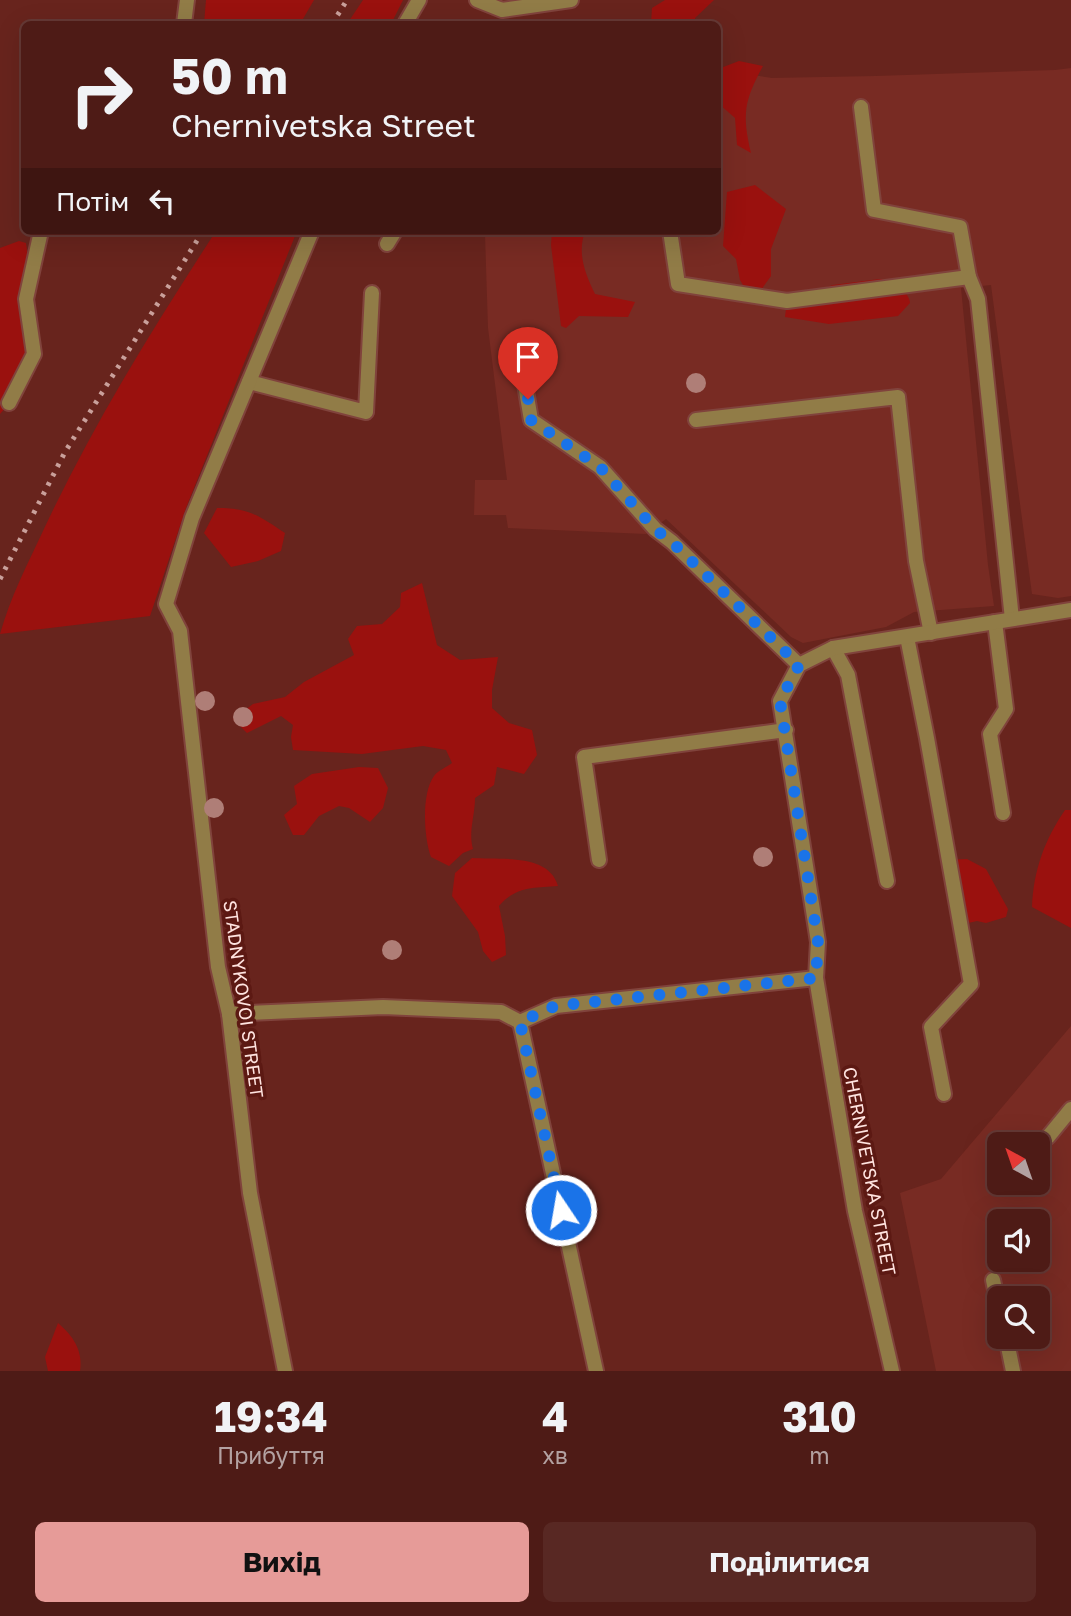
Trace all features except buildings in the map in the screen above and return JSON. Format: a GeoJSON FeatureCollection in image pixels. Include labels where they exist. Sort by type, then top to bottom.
{"type":"FeatureCollection","features":[{"type":"Feature","properties":{"kind":"street"},"geometry":{"type":"LineString","coordinates":[[184,21],[187,0]]}},
{"type":"Feature","properties":{"kind":"street"},"geometry":{"type":"LineString","coordinates":[[407,21],[419,0]]}},
{"type":"Feature","properties":{"kind":"street"},"geometry":{"type":"LineString","coordinates":[[477,0],[502,10],[571,0]]}},
{"type":"Feature","properties":{"kind":"street"},"geometry":{"type":"LineString","coordinates":[[861,107],[874,210],[960,227],[969,277],[978,299],[1012,618]]}},
{"type":"Feature","properties":{"kind":"street"},"geometry":{"type":"LineString","coordinates":[[9,403],[34,354],[26,299],[40,235]]}},
{"type":"Feature","properties":{"kind":"street","name":"STADNYKOVOI STREET"},"geometry":{"type":"LineString","coordinates":[[285,1371],[250,1193],[229,1014],[218,967],[180,631],[166,604],[192,518],[310,235]]}},
{"type":"Feature","properties":{"kind":"street"},"geometry":{"type":"LineString","coordinates":[[671,235],[678,284],[787,301],[969,277]]}},
{"type":"Feature","properties":{"kind":"street"},"geometry":{"type":"LineString","coordinates":[[249,382],[366,412],[372,293]]}},
{"type":"Feature","properties":{"kind":"street"},"geometry":{"type":"LineString","coordinates":[[520,355],[531,420],[600,467],[655,529],[672,542],[799,665],[833,648],[1071,610]]}},
{"type":"Feature","properties":{"kind":"street"},"geometry":{"type":"LineString","coordinates":[[696,421],[898,397],[916,561],[931,633]]}},
{"type":"Feature","properties":{"kind":"street"},"geometry":{"type":"LineString","coordinates":[[995,622],[1006,709],[990,734],[1003,813]]}},
{"type":"Feature","properties":{"kind":"street"},"geometry":{"type":"LineString","coordinates":[[907,638],[971,984],[931,1027],[944,1094]]}},
{"type":"Feature","properties":{"kind":"street"},"geometry":{"type":"LineString","coordinates":[[833,648],[848,675],[887,881]]}},
{"type":"Feature","properties":{"kind":"street","name":"CHERNIVETSKA STREET"},"geometry":{"type":"LineString","coordinates":[[799,665],[780,701],[818,942],[816,978],[855,1211],[892,1371]]}},
{"type":"Feature","properties":{"kind":"street"},"geometry":{"type":"LineString","coordinates":[[599,860],[584,757],[786,730]]}},
{"type":"Feature","properties":{"kind":"street"},"geometry":{"type":"LineString","coordinates":[[520,1022],[555,1006],[816,978]]}},
{"type":"Feature","properties":{"kind":"street"},"geometry":{"type":"LineString","coordinates":[[229,1014],[383,1007],[501,1012],[520,1022],[596,1371]]}},
{"type":"Feature","properties":{"kind":"street"},"geometry":{"type":"LineString","coordinates":[[1050,1135],[1071,1109]]}},
{"type":"Feature","properties":{"kind":"street"},"geometry":{"type":"LineString","coordinates":[[993,1280],[994,1286]]}},
{"type":"Feature","properties":{"kind":"street"},"geometry":{"type":"LineString","coordinates":[[1008,1349],[1013,1371]]}},
{"type":"Feature","properties":{"kind":"shaded area"},"geometry":{"type":"Polygon","coordinates":[[[206,0],[314,0],[302,21],[204,21],[206,0]]]}},
{"type":"Feature","properties":{"kind":"shaded area"},"geometry":{"type":"Polygon","coordinates":[[[363,0],[403,0],[392,21],[349,21],[363,0]]]}},
{"type":"Feature","properties":{"kind":"shaded area"},"geometry":{"type":"Polygon","coordinates":[[[665,0],[714,0],[695,18],[696,21],[651,21],[652,8],[665,0]]]}},
{"type":"Feature","properties":{"kind":"shaded area"},"geometry":{"type":"Polygon","coordinates":[[[739,61],[763,66],[748,99],[746,128],[751,153],[737,145],[735,118],[721,106],[721,68],[739,61]]]}},
{"type":"Feature","properties":{"kind":"shaded area"},"geometry":{"type":"Polygon","coordinates":[[[1071,68],[1071,596],[1058,598],[1032,594],[991,285],[961,288],[994,606],[914,612],[886,627],[803,643],[791,637],[666,519],[646,534],[508,528],[506,515],[474,515],[475,480],[507,480],[488,328],[485,235],[721,235],[721,77],[747,74],[772,78],[876,76],[1071,68]]]}},
{"type":"Feature","properties":{"kind":"shaded area"},"geometry":{"type":"Polygon","coordinates":[[[755,185],[786,209],[771,249],[771,276],[761,290],[746,290],[740,280],[736,259],[723,246],[727,192],[755,185]]]}},
{"type":"Feature","properties":{"kind":"shaded area"},"geometry":{"type":"Polygon","coordinates":[[[213,235],[295,235],[186,508],[150,616],[0,634],[25,569],[62,492],[146,341],[213,235]]]}},
{"type":"Feature","properties":{"kind":"shaded area"},"geometry":{"type":"Polygon","coordinates":[[[552,235],[584,235],[582,256],[595,294],[635,302],[628,317],[579,316],[566,328],[561,326],[552,235]]]}},
{"type":"Feature","properties":{"kind":"shaded area"},"geometry":{"type":"Polygon","coordinates":[[[19,241],[26,243],[40,346],[29,380],[0,414],[0,248],[19,241]]]}},
{"type":"Feature","properties":{"kind":"shaded area"},"geometry":{"type":"Polygon","coordinates":[[[880,279],[890,281],[907,294],[910,303],[898,316],[829,324],[785,317],[787,301],[833,285],[880,279]]]}},
{"type":"Feature","properties":{"kind":"shaded area"},"geometry":{"type":"Polygon","coordinates":[[[217,508],[237,509],[253,514],[285,533],[281,551],[258,561],[231,567],[204,533],[217,508]]]}},
{"type":"Feature","properties":{"kind":"shaded area"},"geometry":{"type":"Polygon","coordinates":[[[422,583],[437,645],[460,660],[498,657],[492,690],[492,708],[509,723],[532,730],[537,755],[524,774],[497,767],[494,785],[475,798],[471,830],[473,849],[463,853],[449,866],[431,857],[425,816],[427,794],[435,774],[452,763],[446,750],[423,746],[362,754],[293,750],[293,725],[281,716],[247,733],[233,719],[253,704],[285,697],[304,682],[354,655],[348,639],[357,626],[382,624],[400,607],[401,593],[422,583]]]}},
{"type":"Feature","properties":{"kind":"shaded area"},"geometry":{"type":"Polygon","coordinates":[[[359,767],[378,768],[388,788],[383,808],[370,822],[349,808],[339,806],[319,816],[304,835],[293,835],[284,815],[297,804],[294,786],[312,774],[359,767]]]}},
{"type":"Feature","properties":{"kind":"shaded area"},"geometry":{"type":"Polygon","coordinates":[[[1065,810],[1071,810],[1071,928],[1032,907],[1041,856],[1065,810]]]}},
{"type":"Feature","properties":{"kind":"shaded area"},"geometry":{"type":"Polygon","coordinates":[[[472,858],[534,863],[553,875],[558,886],[519,891],[505,899],[499,906],[506,955],[492,962],[483,951],[478,932],[452,896],[455,873],[472,858]]]}},
{"type":"Feature","properties":{"kind":"shaded area"},"geometry":{"type":"Polygon","coordinates":[[[967,859],[986,869],[1008,909],[1006,917],[986,923],[968,923],[952,901],[945,887],[944,860],[967,859]]]}},
{"type":"Feature","properties":{"kind":"shaded area"},"geometry":{"type":"Polygon","coordinates":[[[1071,1026],[1071,1371],[936,1371],[900,1193],[941,1179],[1071,1026]]]}},
{"type":"Feature","properties":{"kind":"shaded area"},"geometry":{"type":"Polygon","coordinates":[[[58,1323],[76,1344],[80,1356],[80,1371],[48,1371],[45,1357],[58,1323]]]}},
{"type":"Feature","properties":{"kind":"railway"},"geometry":{"type":"LineString","coordinates":[[334,21],[347,0]]}},
{"type":"Feature","properties":{"kind":"railway"},"geometry":{"type":"LineString","coordinates":[[0,579],[65,452],[201,235]]}},
{"type":"Feature","properties":{"kind":"route"},"geometry":{"type":"LineString","coordinates":[[528,399],[531,420],[600,467],[655,529],[672,542],[799,665],[780,701],[818,942],[816,978],[555,1006],[520,1022],[561,1210]]}}]}
